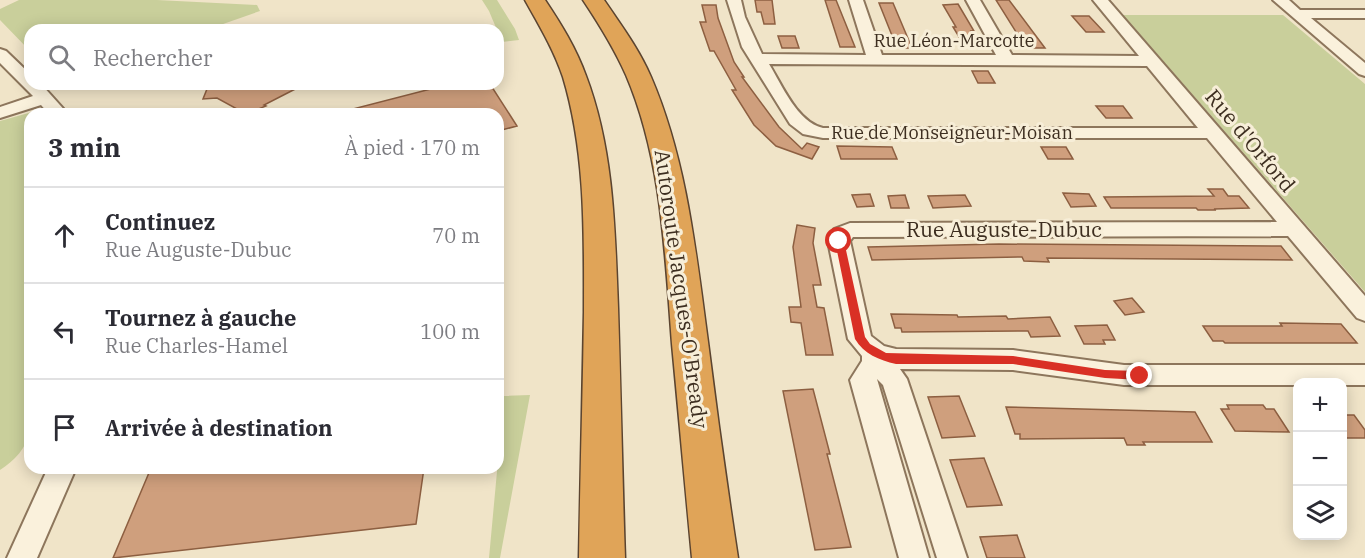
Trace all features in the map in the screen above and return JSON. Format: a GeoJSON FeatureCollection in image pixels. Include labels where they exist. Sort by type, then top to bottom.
{"type":"FeatureCollection","features":[{"type":"Feature","properties":{"kind":"highway"},"geometry":{"type":"LineString","coordinates":[[536,0],[559,38],[575,75],[585,108],[594,157],[600,262],[602,558]]}},
{"type":"Feature","properties":{"kind":"highway","name":"Autoroute Jacques-O'Bready"},"geometry":{"type":"LineString","coordinates":[[593,0],[617,34],[636,69],[652,110],[665,158],[678,240],[715,558]]}},
{"type":"Feature","properties":{"kind":"street","name":"Rue de Monseigneur-Moisan"},"geometry":{"type":"LineString","coordinates":[[734,0],[743,31],[757,59],[796,120],[801,126],[815,132],[1213,133]]}},
{"type":"Feature","properties":{"kind":"street"},"geometry":{"type":"LineString","coordinates":[[856,0],[876,60]]}},
{"type":"Feature","properties":{"kind":"street"},"geometry":{"type":"LineString","coordinates":[[973,0],[1006,60]]}},
{"type":"Feature","properties":{"kind":"street","name":"Rue d'Orford"},"geometry":{"type":"LineString","coordinates":[[1100,0],[1365,312]]}},
{"type":"Feature","properties":{"kind":"street"},"geometry":{"type":"LineString","coordinates":[[1280,0],[1365,71]]}},
{"type":"Feature","properties":{"kind":"street"},"geometry":{"type":"LineString","coordinates":[[1297,14],[1365,14]]}},
{"type":"Feature","properties":{"kind":"street"},"geometry":{"type":"LineString","coordinates":[[0,54],[24,78]]}},
{"type":"Feature","properties":{"kind":"street","name":"Rue Léon-Marcotte"},"geometry":{"type":"LineString","coordinates":[[757,59],[1151,61]]}},
{"type":"Feature","properties":{"kind":"street"},"geometry":{"type":"LineString","coordinates":[[36,90],[54,108]]}},
{"type":"Feature","properties":{"kind":"street"},"geometry":{"type":"LineString","coordinates":[[0,112],[45,98]]}},
{"type":"Feature","properties":{"kind":"street","name":"Rue Auguste-Dubuc"},"geometry":{"type":"LineString","coordinates":[[874,357],[860,339],[839,241],[841,234],[850,230],[1294,229]]}},
{"type":"Feature","properties":{"kind":"street"},"geometry":{"type":"LineString","coordinates":[[874,357],[1013,360],[1124,375],[1365,375]]}},
{"type":"Feature","properties":{"kind":"street"},"geometry":{"type":"LineString","coordinates":[[874,357],[863,380],[914,558]]}},
{"type":"Feature","properties":{"kind":"street"},"geometry":{"type":"LineString","coordinates":[[874,357],[894,379],[952,558]]}},
{"type":"Feature","properties":{"kind":"street"},"geometry":{"type":"LineString","coordinates":[[22,558],[59,474]]}},
{"type":"Feature","properties":{"kind":"green space"},"geometry":{"type":"Polygon","coordinates":[[[19,0],[157,0],[257,5],[260,11],[223,24],[24,24],[24,45],[0,20],[0,9],[19,0]]]}},
{"type":"Feature","properties":{"kind":"green space"},"geometry":{"type":"Polygon","coordinates":[[[482,0],[497,0],[519,40],[504,42],[504,24],[494,24],[482,0]]]}},
{"type":"Feature","properties":{"kind":"green space"},"geometry":{"type":"Polygon","coordinates":[[[1123,15],[1283,15],[1365,84],[1365,292],[1123,15]]]}},
{"type":"Feature","properties":{"kind":"green space"},"geometry":{"type":"Polygon","coordinates":[[[24,114],[24,446],[19,454],[0,470],[0,121],[24,114]]]}},
{"type":"Feature","properties":{"kind":"green space"},"geometry":{"type":"Polygon","coordinates":[[[530,395],[500,558],[489,558],[497,474],[504,474],[504,396],[530,395]]]}},
{"type":"Feature","properties":{"kind":"building"},"geometry":{"type":"Polygon","coordinates":[[[755,0],[772,0],[775,24],[764,24],[761,12],[757,12],[755,0]]]}},
{"type":"Feature","properties":{"kind":"building"},"geometry":{"type":"Polygon","coordinates":[[[825,0],[836,0],[855,47],[840,47],[825,0]]]}},
{"type":"Feature","properties":{"kind":"building"},"geometry":{"type":"Polygon","coordinates":[[[996,0],[1009,0],[1045,48],[1026,48],[996,0]]]}},
{"type":"Feature","properties":{"kind":"building"},"geometry":{"type":"Polygon","coordinates":[[[879,3],[893,3],[912,48],[897,48],[879,3]]]}},
{"type":"Feature","properties":{"kind":"building"},"geometry":{"type":"Polygon","coordinates":[[[958,4],[974,31],[971,31],[978,45],[964,45],[943,5],[958,4]]]}},
{"type":"Feature","properties":{"kind":"building"},"geometry":{"type":"Polygon","coordinates":[[[702,5],[716,5],[718,18],[734,62],[744,77],[742,77],[779,127],[802,149],[807,143],[819,147],[812,159],[776,146],[754,125],[732,90],[736,90],[714,51],[710,51],[700,22],[706,22],[702,5]]]}},
{"type":"Feature","properties":{"kind":"building"},"geometry":{"type":"Polygon","coordinates":[[[1072,16],[1089,16],[1104,32],[1086,32],[1072,16]]]}},
{"type":"Feature","properties":{"kind":"building"},"geometry":{"type":"Polygon","coordinates":[[[778,36],[795,36],[799,48],[782,48],[778,36]]]}},
{"type":"Feature","properties":{"kind":"building"},"geometry":{"type":"Polygon","coordinates":[[[972,71],[988,71],[995,83],[978,83],[972,71]]]}},
{"type":"Feature","properties":{"kind":"building"},"geometry":{"type":"Polygon","coordinates":[[[207,90],[293,90],[261,108],[235,108],[217,98],[203,99],[207,90]]]}},
{"type":"Feature","properties":{"kind":"building"},"geometry":{"type":"Polygon","coordinates":[[[427,90],[494,90],[517,126],[504,129],[504,108],[357,108],[427,90]]]}},
{"type":"Feature","properties":{"kind":"building"},"geometry":{"type":"Polygon","coordinates":[[[1096,106],[1123,106],[1132,118],[1106,118],[1096,106]]]}},
{"type":"Feature","properties":{"kind":"building"},"geometry":{"type":"Polygon","coordinates":[[[837,146],[892,147],[897,159],[841,159],[837,146]]]}},
{"type":"Feature","properties":{"kind":"building"},"geometry":{"type":"Polygon","coordinates":[[[1041,147],[1066,147],[1073,159],[1048,159],[1041,147]]]}},
{"type":"Feature","properties":{"kind":"building"},"geometry":{"type":"Polygon","coordinates":[[[1208,189],[1223,189],[1228,196],[1239,196],[1249,208],[1198,210],[1196,208],[1111,208],[1104,197],[1214,196],[1208,189]]]}},
{"type":"Feature","properties":{"kind":"building"},"geometry":{"type":"Polygon","coordinates":[[[1063,193],[1089,194],[1096,206],[1071,207],[1063,193]]]}},
{"type":"Feature","properties":{"kind":"building"},"geometry":{"type":"Polygon","coordinates":[[[870,194],[874,206],[857,207],[852,195],[870,194]]]}},
{"type":"Feature","properties":{"kind":"building"},"geometry":{"type":"Polygon","coordinates":[[[905,195],[909,208],[891,208],[888,196],[905,195]]]}},
{"type":"Feature","properties":{"kind":"building"},"geometry":{"type":"Polygon","coordinates":[[[965,195],[971,206],[933,208],[928,196],[965,195]]]}},
{"type":"Feature","properties":{"kind":"building"},"geometry":{"type":"Polygon","coordinates":[[[797,225],[815,228],[813,243],[821,285],[813,285],[817,307],[824,308],[833,355],[806,355],[801,323],[791,322],[789,307],[801,307],[793,247],[797,225]]]}},
{"type":"Feature","properties":{"kind":"building"},"geometry":{"type":"Polygon","coordinates":[[[999,244],[1281,246],[1292,260],[1047,258],[1049,262],[1024,261],[1022,257],[872,260],[868,247],[999,244]]]}},
{"type":"Feature","properties":{"kind":"building"},"geometry":{"type":"Polygon","coordinates":[[[1132,298],[1144,312],[1125,315],[1114,301],[1132,298]]]}},
{"type":"Feature","properties":{"kind":"building"},"geometry":{"type":"Polygon","coordinates":[[[891,314],[957,315],[958,317],[1006,316],[1008,319],[1050,317],[1060,336],[1031,337],[1028,331],[902,332],[901,328],[895,328],[891,314]]]}},
{"type":"Feature","properties":{"kind":"building"},"geometry":{"type":"Polygon","coordinates":[[[1280,323],[1341,324],[1357,343],[1225,343],[1213,341],[1203,326],[1282,326],[1280,323]]]}},
{"type":"Feature","properties":{"kind":"building"},"geometry":{"type":"Polygon","coordinates":[[[1107,325],[1115,340],[1103,340],[1105,344],[1084,344],[1075,326],[1107,325]]]}},
{"type":"Feature","properties":{"kind":"building"},"geometry":{"type":"Polygon","coordinates":[[[813,389],[851,547],[815,550],[783,391],[813,389]]]}},
{"type":"Feature","properties":{"kind":"building"},"geometry":{"type":"Polygon","coordinates":[[[959,396],[975,436],[942,438],[928,397],[959,396]]]}},
{"type":"Feature","properties":{"kind":"building"},"geometry":{"type":"Polygon","coordinates":[[[1227,405],[1263,405],[1266,409],[1274,409],[1289,432],[1235,431],[1221,409],[1229,409],[1227,405]]]}},
{"type":"Feature","properties":{"kind":"building"},"geometry":{"type":"Polygon","coordinates":[[[1006,407],[1195,412],[1212,442],[1143,442],[1145,445],[1127,445],[1124,438],[1020,439],[1020,434],[1015,434],[1006,407]]]}},
{"type":"Feature","properties":{"kind":"building"},"geometry":{"type":"Polygon","coordinates":[[[1347,415],[1354,415],[1365,430],[1365,438],[1347,438],[1347,415]]]}},
{"type":"Feature","properties":{"kind":"building"},"geometry":{"type":"Polygon","coordinates":[[[984,458],[1002,505],[967,507],[950,460],[984,458]]]}},
{"type":"Feature","properties":{"kind":"building"},"geometry":{"type":"Polygon","coordinates":[[[148,474],[423,474],[416,524],[113,558],[148,474]]]}},
{"type":"Feature","properties":{"kind":"building"},"geometry":{"type":"Polygon","coordinates":[[[1017,535],[1025,558],[987,558],[980,537],[1017,535]]]}},
{"type":"Feature","properties":{"kind":"route"},"geometry":{"type":"LineString","coordinates":[[839,241],[860,339],[866,347],[884,357],[1013,360],[1105,374],[1140,376]]}}]}
